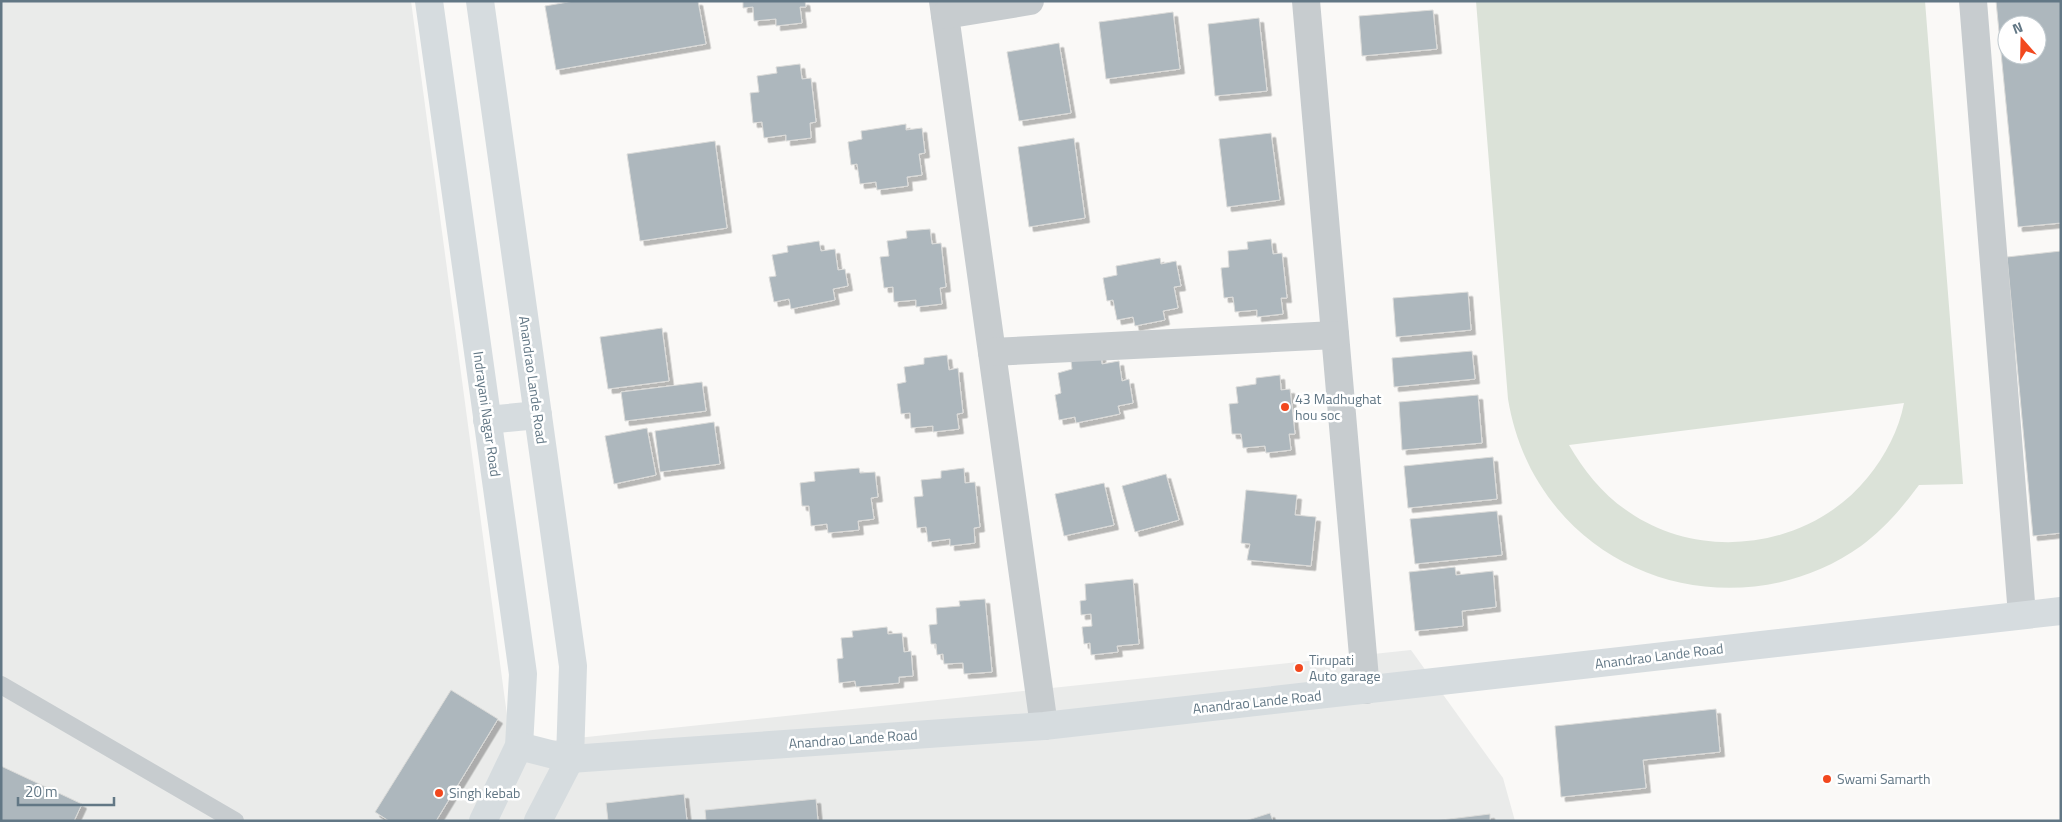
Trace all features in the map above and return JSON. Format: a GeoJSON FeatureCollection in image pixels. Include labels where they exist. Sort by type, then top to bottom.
{"type":"FeatureCollection","features":[{"type":"Feature","properties":{"kind":"main road","name":"Indrayani Nagar Road"},"geometry":{"type":"LineString","coordinates":[[429,1],[523,674],[519,746],[483,821]]}},
{"type":"Feature","properties":{"kind":"main road","name":"Anandrao Lande Road"},"geometry":{"type":"LineString","coordinates":[[480,1],[573,666],[570,759]]}},
{"type":"Feature","properties":{"kind":"main road"},"geometry":{"type":"LineString","coordinates":[[488,420],[538,416]]}},
{"type":"Feature","properties":{"kind":"main road","name":"Anandrao Lande Road"},"geometry":{"type":"LineString","coordinates":[[519,746],[570,759],[1044,726],[2061,611]]}},
{"type":"Feature","properties":{"kind":"main road"},"geometry":{"type":"LineString","coordinates":[[538,821],[570,759]]}},
{"type":"Feature","properties":{"kind":"street"},"geometry":{"type":"LineString","coordinates":[[1030,1],[944,8],[1044,726]]}},
{"type":"Feature","properties":{"kind":"street"},"geometry":{"type":"LineString","coordinates":[[1306,1],[1366,690]]}},
{"type":"Feature","properties":{"kind":"street"},"geometry":{"type":"LineString","coordinates":[[1973,1],[2022,615]]}},
{"type":"Feature","properties":{"kind":"street"},"geometry":{"type":"LineString","coordinates":[[992,352],[1335,336]]}},
{"type":"Feature","properties":{"kind":"lane"},"geometry":{"type":"LineString","coordinates":[[1,685],[235,821]]}},
{"type":"Feature","properties":{"kind":"shaded area"},"geometry":{"type":"Polygon","coordinates":[[[1,1],[411,1],[511,745],[1411,650],[1503,778],[1515,821],[1,821],[1,1]]]}},
{"type":"Feature","properties":{"kind":"shaded area"},"geometry":{"type":"Polygon","coordinates":[[[1476,1],[1925,1],[1963,484],[1919,485],[1877,533],[1861,546],[1820,569],[1776,583],[1731,588],[1686,584],[1643,571],[1603,550],[1568,521],[1539,483],[1523,453],[1508,399],[1476,1]],[[1904,403],[1569,445],[1588,473],[1611,498],[1629,512],[1658,528],[1690,538],[1722,542],[1755,540],[1787,533],[1817,520],[1844,501],[1868,477],[1880,460],[1895,433],[1904,403]]]}},
{"type":"Feature","properties":{"kind":"building"},"geometry":{"type":"Polygon","coordinates":[[[574,1],[698,1],[706,44],[556,70],[545,6],[574,1]]]}},
{"type":"Feature","properties":{"kind":"building"},"geometry":{"type":"Polygon","coordinates":[[[743,1],[805,1],[806,7],[800,7],[802,23],[776,26],[776,19],[754,21],[753,7],[743,8],[743,1]]]}},
{"type":"Feature","properties":{"kind":"building"},"geometry":{"type":"Polygon","coordinates":[[[1996,1],[2061,1],[2061,223],[2018,227],[2002,65],[2047,65],[2047,15],[1997,15],[1996,1]]]}},
{"type":"Feature","properties":{"kind":"building"},"geometry":{"type":"Polygon","coordinates":[[[1433,10],[1437,49],[1362,56],[1359,16],[1433,10]]]}},
{"type":"Feature","properties":{"kind":"building"},"geometry":{"type":"Polygon","coordinates":[[[1173,12],[1180,69],[1106,79],[1099,22],[1173,12]]]}},
{"type":"Feature","properties":{"kind":"building"},"geometry":{"type":"Polygon","coordinates":[[[1259,18],[1267,91],[1215,96],[1208,24],[1259,18]]]}},
{"type":"Feature","properties":{"kind":"building"},"geometry":{"type":"Polygon","coordinates":[[[1059,43],[1071,113],[1019,121],[1007,52],[1059,43]]]}},
{"type":"Feature","properties":{"kind":"building"},"geometry":{"type":"Polygon","coordinates":[[[800,64],[802,79],[811,78],[816,122],[810,123],[811,138],[786,141],[786,135],[764,138],[762,122],[753,123],[750,93],[759,92],[757,76],[777,73],[776,67],[800,64]]]}},
{"type":"Feature","properties":{"kind":"building"},"geometry":{"type":"Polygon","coordinates":[[[906,124],[906,130],[922,128],[925,153],[919,154],[922,175],[907,177],[908,186],[877,190],[876,182],[860,184],[857,164],[851,165],[848,142],[862,139],[861,131],[906,124]]]}},
{"type":"Feature","properties":{"kind":"building"},"geometry":{"type":"Polygon","coordinates":[[[1271,133],[1280,200],[1227,207],[1219,139],[1271,133]]]}},
{"type":"Feature","properties":{"kind":"building"},"geometry":{"type":"Polygon","coordinates":[[[1074,138],[1085,218],[1029,227],[1018,147],[1074,138]]]}},
{"type":"Feature","properties":{"kind":"building"},"geometry":{"type":"Polygon","coordinates":[[[715,141],[727,228],[640,241],[627,154],[715,141]]]}},
{"type":"Feature","properties":{"kind":"building"},"geometry":{"type":"Polygon","coordinates":[[[930,229],[932,244],[941,243],[946,287],[940,288],[942,304],[916,307],[916,300],[894,302],[893,287],[884,288],[880,257],[889,256],[887,241],[907,238],[906,231],[930,229]]]}},
{"type":"Feature","properties":{"kind":"building"},"geometry":{"type":"Polygon","coordinates":[[[1271,239],[1273,254],[1282,253],[1287,298],[1281,298],[1283,314],[1257,317],[1257,310],[1235,312],[1233,297],[1224,298],[1221,268],[1229,267],[1228,251],[1248,249],[1247,242],[1271,239]]]}},
{"type":"Feature","properties":{"kind":"building"},"geometry":{"type":"Polygon","coordinates":[[[819,241],[821,251],[835,249],[838,270],[845,269],[848,286],[833,289],[835,300],[791,309],[789,299],[774,302],[769,277],[776,276],[772,255],[788,252],[787,246],[819,241]]]}},
{"type":"Feature","properties":{"kind":"building"},"geometry":{"type":"Polygon","coordinates":[[[2061,251],[2061,533],[2033,536],[2007,257],[2061,251]]]}},
{"type":"Feature","properties":{"kind":"building"},"geometry":{"type":"Polygon","coordinates":[[[1160,258],[1161,264],[1176,261],[1181,286],[1174,287],[1178,308],[1163,311],[1165,320],[1135,326],[1133,317],[1117,320],[1113,300],[1107,301],[1103,278],[1117,275],[1116,266],[1160,258]]]}},
{"type":"Feature","properties":{"kind":"building"},"geometry":{"type":"Polygon","coordinates":[[[1468,292],[1471,330],[1396,337],[1393,298],[1468,292]]]}},
{"type":"Feature","properties":{"kind":"building"},"geometry":{"type":"Polygon","coordinates":[[[662,328],[669,381],[608,389],[600,337],[662,328]]]}},
{"type":"Feature","properties":{"kind":"building"},"geometry":{"type":"Polygon","coordinates":[[[1472,351],[1475,379],[1394,387],[1392,358],[1472,351]]]}},
{"type":"Feature","properties":{"kind":"building"},"geometry":{"type":"Polygon","coordinates":[[[947,355],[949,370],[958,368],[963,413],[957,414],[959,429],[933,432],[933,426],[911,428],[910,413],[901,414],[897,384],[906,382],[904,367],[924,364],[924,358],[947,355]]]}},
{"type":"Feature","properties":{"kind":"building"},"geometry":{"type":"Polygon","coordinates":[[[1101,355],[1102,364],[1119,361],[1122,381],[1129,379],[1133,403],[1118,406],[1120,414],[1076,423],[1075,417],[1059,420],[1055,395],[1061,393],[1058,373],[1072,369],[1071,361],[1101,355]]]}},
{"type":"Feature","properties":{"kind":"building"},"geometry":{"type":"Polygon","coordinates":[[[1280,375],[1281,390],[1290,389],[1295,434],[1289,434],[1291,450],[1266,453],[1265,446],[1243,448],[1241,434],[1232,434],[1229,404],[1238,403],[1236,387],[1256,384],[1256,378],[1280,375]]]}},
{"type":"Feature","properties":{"kind":"building"},"geometry":{"type":"Polygon","coordinates":[[[702,382],[706,411],[625,421],[621,392],[702,382]]]}},
{"type":"Feature","properties":{"kind":"building"},"geometry":{"type":"Polygon","coordinates":[[[1478,395],[1482,443],[1402,450],[1399,402],[1478,395]]]}},
{"type":"Feature","properties":{"kind":"building"},"geometry":{"type":"Polygon","coordinates":[[[714,422],[720,464],[660,472],[655,431],[714,422]]]}},
{"type":"Feature","properties":{"kind":"building"},"geometry":{"type":"Polygon","coordinates":[[[647,428],[656,475],[614,484],[605,436],[647,428]]]}},
{"type":"Feature","properties":{"kind":"building"},"geometry":{"type":"Polygon","coordinates":[[[1493,457],[1497,499],[1408,508],[1404,466],[1493,457]]]}},
{"type":"Feature","properties":{"kind":"building"},"geometry":{"type":"Polygon","coordinates":[[[859,468],[860,473],[875,472],[878,497],[871,498],[874,519],[858,521],[859,530],[828,533],[827,524],[811,526],[809,506],[802,506],[800,483],[815,481],[814,472],[859,468]]]}},
{"type":"Feature","properties":{"kind":"building"},"geometry":{"type":"Polygon","coordinates":[[[964,468],[965,483],[975,482],[980,527],[974,528],[975,543],[950,546],[950,539],[928,542],[926,527],[917,528],[914,497],[923,496],[921,480],[941,478],[941,471],[964,468]]]}},
{"type":"Feature","properties":{"kind":"building"},"geometry":{"type":"Polygon","coordinates":[[[1166,474],[1179,520],[1135,532],[1122,486],[1166,474]]]}},
{"type":"Feature","properties":{"kind":"building"},"geometry":{"type":"Polygon","coordinates":[[[1104,483],[1114,525],[1064,536],[1055,494],[1104,483]]]}},
{"type":"Feature","properties":{"kind":"building"},"geometry":{"type":"Polygon","coordinates":[[[1246,490],[1297,495],[1295,515],[1316,517],[1311,566],[1247,560],[1250,544],[1241,543],[1246,490]]]}},
{"type":"Feature","properties":{"kind":"building"},"geometry":{"type":"Polygon","coordinates":[[[1497,511],[1502,555],[1415,564],[1410,519],[1497,511]]]}},
{"type":"Feature","properties":{"kind":"building"},"geometry":{"type":"Polygon","coordinates":[[[1455,567],[1456,575],[1493,571],[1496,607],[1462,611],[1463,626],[1415,631],[1409,572],[1455,567]]]}},
{"type":"Feature","properties":{"kind":"building"},"geometry":{"type":"Polygon","coordinates":[[[1133,579],[1139,644],[1117,646],[1118,652],[1091,655],[1090,643],[1084,644],[1082,627],[1092,626],[1091,614],[1081,615],[1080,601],[1086,600],[1085,584],[1133,579]]]}},
{"type":"Feature","properties":{"kind":"building"},"geometry":{"type":"Polygon","coordinates":[[[985,599],[992,672],[964,674],[963,663],[944,664],[943,654],[937,655],[936,644],[931,644],[929,625],[937,624],[936,608],[960,606],[959,601],[985,599]]]}},
{"type":"Feature","properties":{"kind":"building"},"geometry":{"type":"Polygon","coordinates":[[[887,627],[888,634],[902,633],[904,652],[911,651],[913,676],[899,677],[899,683],[856,687],[855,681],[839,683],[837,659],[843,658],[841,638],[853,637],[852,631],[887,627]]]}},
{"type":"Feature","properties":{"kind":"building"},"geometry":{"type":"Polygon","coordinates":[[[451,690],[498,719],[436,821],[389,821],[375,812],[451,690]]]}},
{"type":"Feature","properties":{"kind":"building"},"geometry":{"type":"Polygon","coordinates":[[[1716,709],[1720,752],[1643,760],[1646,788],[1561,797],[1555,726],[1716,709]]]}},
{"type":"Feature","properties":{"kind":"building"},"geometry":{"type":"Polygon","coordinates":[[[1,766],[82,804],[74,821],[1,821],[1,766]]]}},
{"type":"Feature","properties":{"kind":"building"},"geometry":{"type":"Polygon","coordinates":[[[684,794],[687,821],[608,821],[606,803],[684,794]]]}},
{"type":"Feature","properties":{"kind":"building"},"geometry":{"type":"Polygon","coordinates":[[[816,799],[818,821],[706,821],[705,810],[816,799]]]}},
{"type":"Feature","properties":{"kind":"building"},"geometry":{"type":"Polygon","coordinates":[[[1270,813],[1273,821],[1245,821],[1270,813]]]}},
{"type":"Feature","properties":{"kind":"building"},"geometry":{"type":"Polygon","coordinates":[[[1490,814],[1490,821],[1433,821],[1490,814]]]}},
{"type":"Feature","properties":{"kind":"place","name":"43 Madhughat hou soc"},"geometry":{"type":"Point","coordinates":[1285,407]}},
{"type":"Feature","properties":{"kind":"place","name":"Tirupati Auto garage"},"geometry":{"type":"Point","coordinates":[1299,668]}},
{"type":"Feature","properties":{"kind":"place","name":"Swami Samarth"},"geometry":{"type":"Point","coordinates":[1827,779]}},
{"type":"Feature","properties":{"kind":"place","name":"Singh kebab"},"geometry":{"type":"Point","coordinates":[439,793]}}]}
